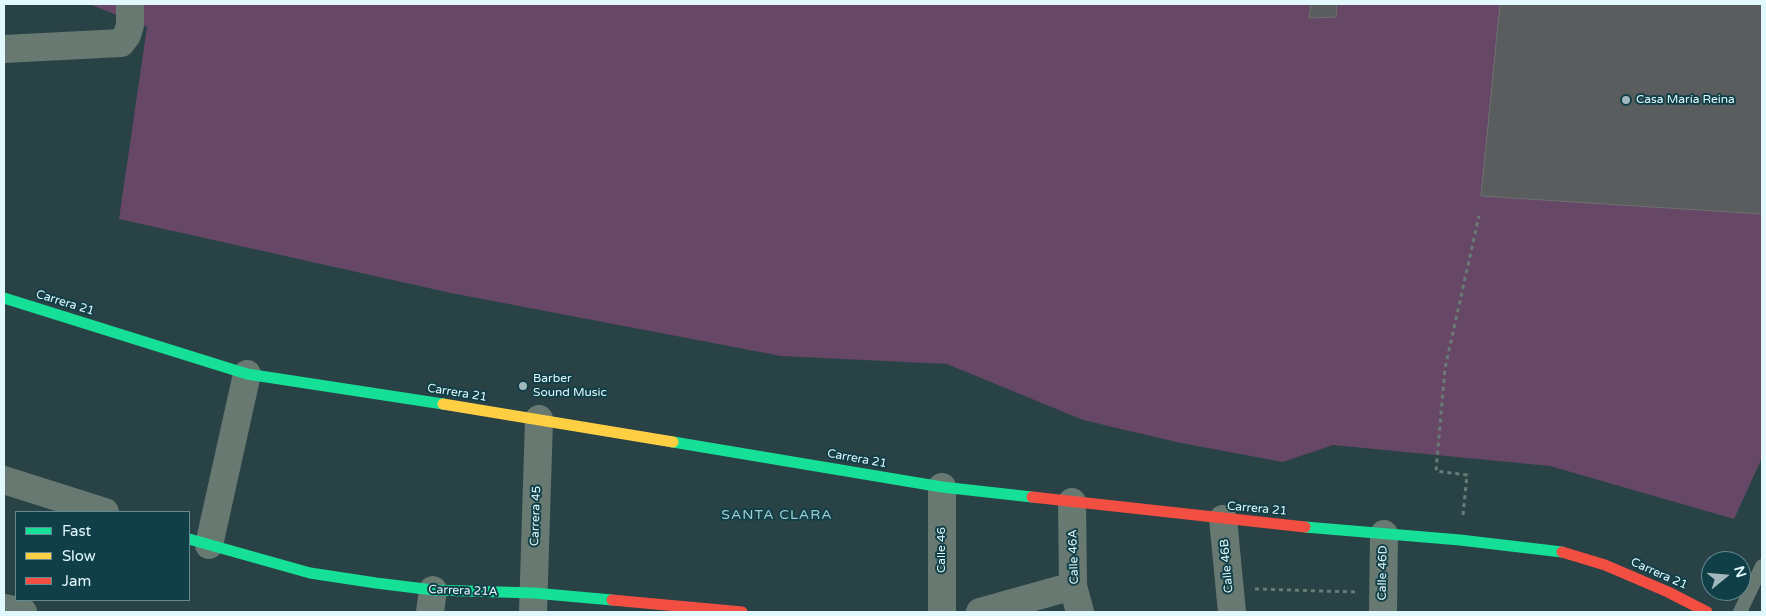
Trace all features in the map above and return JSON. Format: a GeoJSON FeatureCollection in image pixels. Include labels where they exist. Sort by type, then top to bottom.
{"type":"FeatureCollection","features":[{"type":"Feature","properties":{"kind":"street"},"geometry":{"type":"LineString","coordinates":[[4,49],[121,43],[127,35],[130,25],[130,4]]}},
{"type":"Feature","properties":{"kind":"street","name":"Carrera 21"},"geometry":{"type":"LineString","coordinates":[[4,298],[246,374],[538,419],[942,487],[1223,519],[1460,540],[1557,551],[1605,565],[1668,592],[1707,612]]}},
{"type":"Feature","properties":{"kind":"street"},"geometry":{"type":"LineString","coordinates":[[199,542],[246,374]]}},
{"type":"Feature","properties":{"kind":"street","name":"Carrera 45"},"geometry":{"type":"LineString","coordinates":[[533,602],[538,419]]}},
{"type":"Feature","properties":{"kind":"street"},"geometry":{"type":"LineString","coordinates":[[4,480],[102,511]]}},
{"type":"Feature","properties":{"kind":"street","name":"Calle 46"},"geometry":{"type":"LineString","coordinates":[[942,487],[942,612]]}},
{"type":"Feature","properties":{"kind":"street","name":"Calle 46A"},"geometry":{"type":"LineString","coordinates":[[1072,502],[1074,586],[1080,612]]}},
{"type":"Feature","properties":{"kind":"street","name":"Calle 46B"},"geometry":{"type":"LineString","coordinates":[[1223,519],[1230,600]]}},
{"type":"Feature","properties":{"kind":"street","name":"Calle 46D"},"geometry":{"type":"LineString","coordinates":[[1383,603],[1384,534]]}},
{"type":"Feature","properties":{"kind":"street","name":"Carrera 21A"},"geometry":{"type":"LineString","coordinates":[[199,542],[310,573],[432,601],[533,602],[742,612]]}},
{"type":"Feature","properties":{"kind":"street"},"geometry":{"type":"LineString","coordinates":[[980,612],[1074,586]]}},
{"type":"Feature","properties":{"kind":"street"},"geometry":{"type":"LineString","coordinates":[[4,608],[23,612]]}},
{"type":"Feature","properties":{"kind":"lane"},"geometry":{"type":"LineString","coordinates":[[1740,612],[1762,566]]}},
{"type":"Feature","properties":{"kind":"path"},"geometry":{"type":"LineString","coordinates":[[1460,540],[1467,475],[1436,471],[1445,368],[1479,216]]}},
{"type":"Feature","properties":{"kind":"path"},"geometry":{"type":"LineString","coordinates":[[1230,600],[1383,603]]}},
{"type":"Feature","properties":{"kind":"shaded area"},"geometry":{"type":"Polygon","coordinates":[[[89,4],[1762,4],[1762,458],[1734,519],[1550,466],[1333,445],[1283,462],[1181,443],[1083,420],[947,364],[781,356],[451,293],[119,219],[147,27],[89,4]]]}},
{"type":"Feature","properties":{"kind":"building"},"geometry":{"type":"Polygon","coordinates":[[[1311,4],[1337,4],[1336,17],[1309,18],[1311,4]]]}},
{"type":"Feature","properties":{"kind":"building","name":"Casa María Reina"},"geometry":{"type":"Polygon","coordinates":[[[1500,4],[1762,4],[1762,214],[1481,196],[1500,4]]]}},
{"type":"Feature","properties":{"kind":"traffic: fast"},"geometry":{"type":"LineString","coordinates":[[4,298],[247,374],[443,404]]}},
{"type":"Feature","properties":{"kind":"traffic: fast"},"geometry":{"type":"LineString","coordinates":[[673,442],[942,487],[1032,497]]}},
{"type":"Feature","properties":{"kind":"traffic: fast"},"geometry":{"type":"LineString","coordinates":[[1305,527],[1460,540],[1562,552]]}},
{"type":"Feature","properties":{"kind":"traffic: fast"},"geometry":{"type":"LineString","coordinates":[[190,539],[310,573],[376,583],[433,590],[534,593],[612,600]]}},
{"type":"Feature","properties":{"kind":"traffic: slow"},"geometry":{"type":"LineString","coordinates":[[443,404],[673,442]]}},
{"type":"Feature","properties":{"kind":"traffic: jam"},"geometry":{"type":"LineString","coordinates":[[1032,497],[1305,527]]}},
{"type":"Feature","properties":{"kind":"traffic: jam"},"geometry":{"type":"LineString","coordinates":[[1562,552],[1605,565],[1668,592],[1707,612]]}},
{"type":"Feature","properties":{"kind":"traffic: jam"},"geometry":{"type":"LineString","coordinates":[[612,600],[742,612]]}},
{"type":"Feature","properties":{"kind":"place","name":"Casa María Reina"},"geometry":{"type":"Point","coordinates":[1626,100]}},
{"type":"Feature","properties":{"kind":"place","name":"Barber Sound Music"},"geometry":{"type":"Point","coordinates":[523,386]}},
{"type":"Feature","properties":{"kind":"district","name":"SANTA CLARA"},"geometry":{"type":"Point","coordinates":[777,515]}}]}
